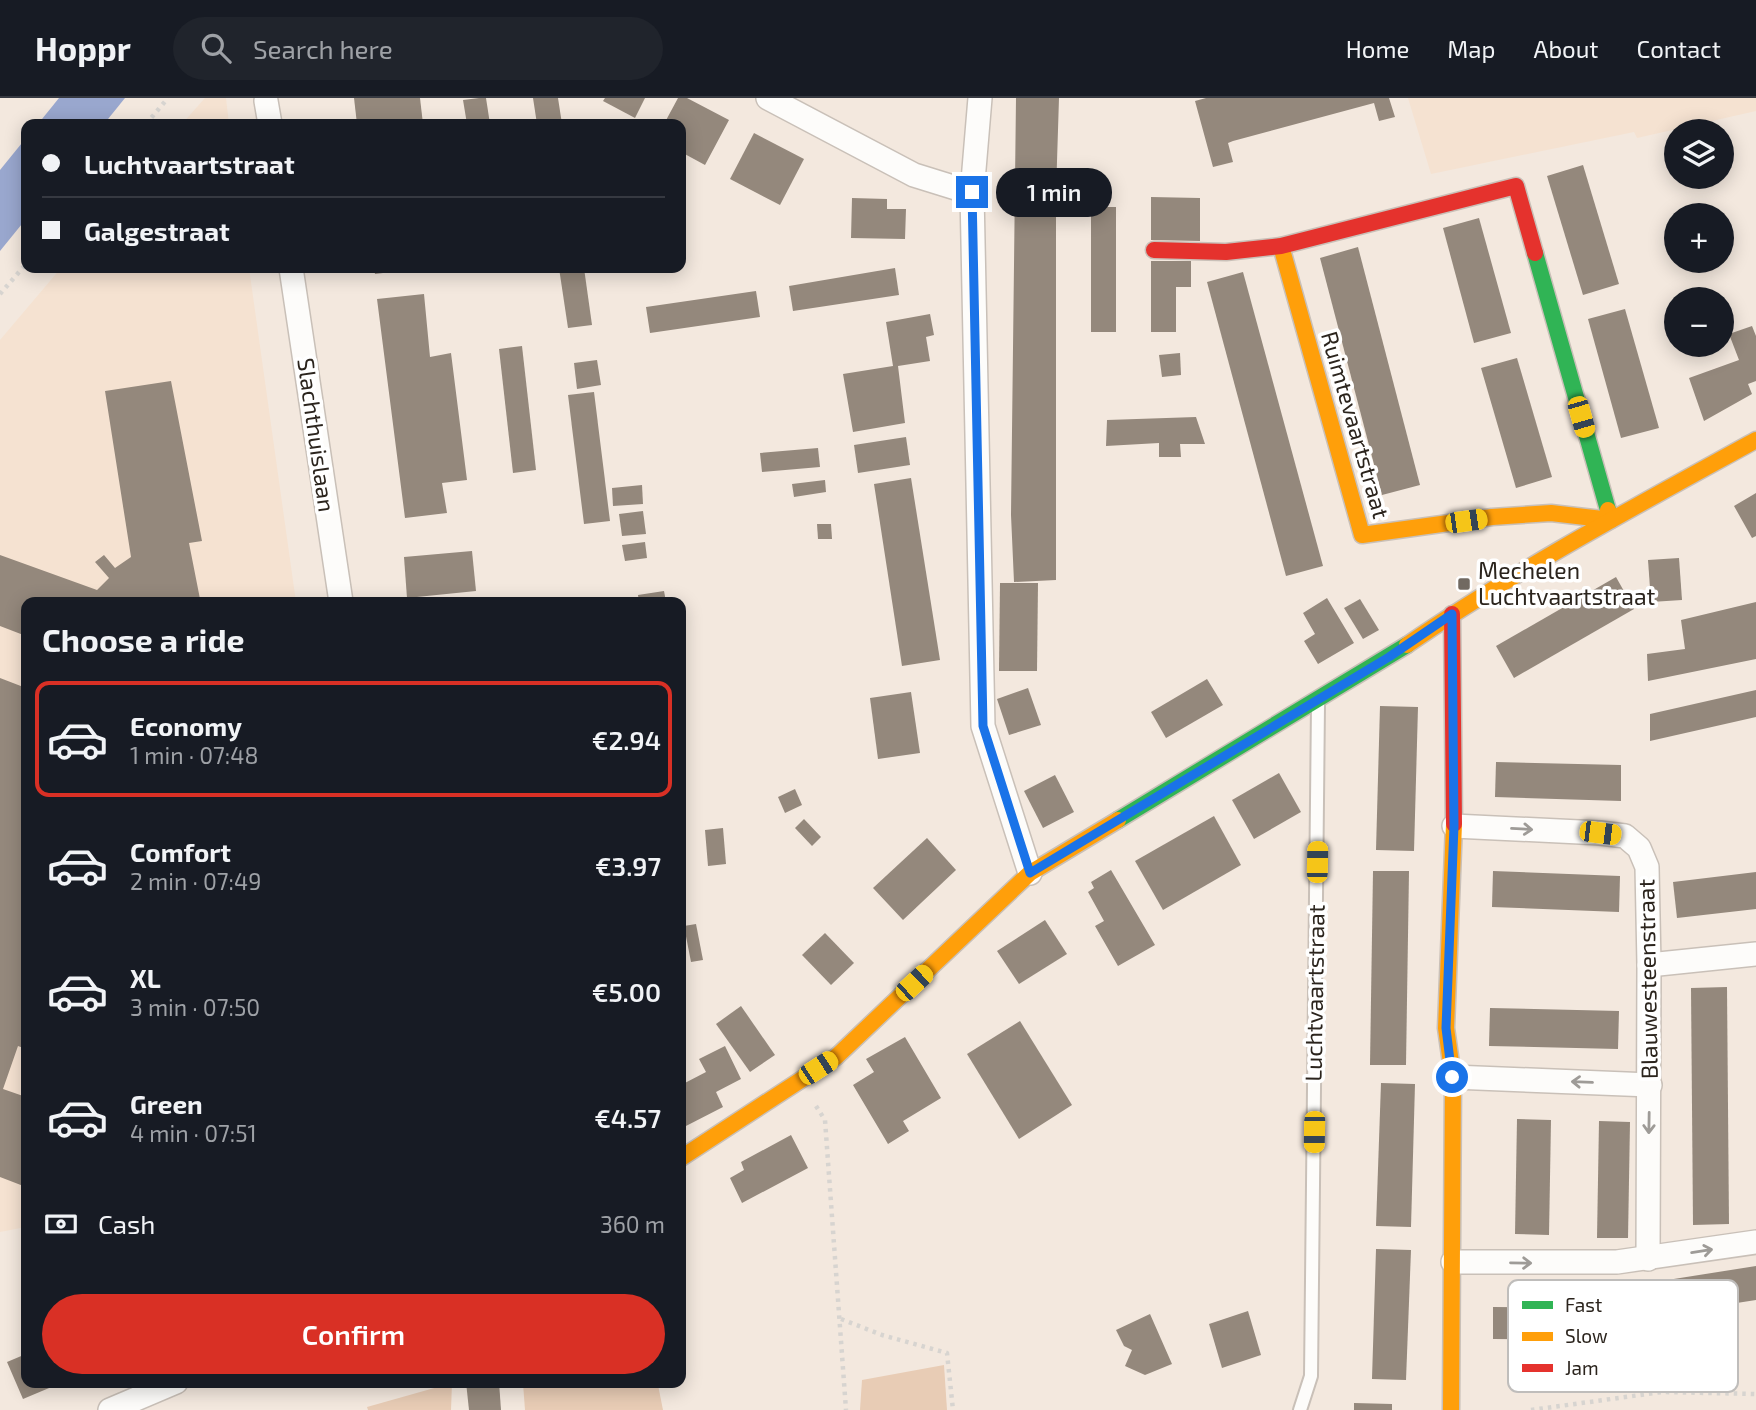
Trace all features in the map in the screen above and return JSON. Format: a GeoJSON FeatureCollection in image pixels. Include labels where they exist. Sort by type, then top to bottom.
{"type":"FeatureCollection","features":[{"type":"Feature","properties":{"kind":"street"},"geometry":{"type":"LineString","coordinates":[[768,98],[914,174],[972,192]]}},
{"type":"Feature","properties":{"kind":"street"},"geometry":{"type":"LineString","coordinates":[[980,98],[972,192],[983,726],[1030,873]]}},
{"type":"Feature","properties":{"kind":"street"},"geometry":{"type":"LineString","coordinates":[[266,101],[269,119]]}},
{"type":"Feature","properties":{"kind":"street"},"geometry":{"type":"LineString","coordinates":[[1154,250],[1226,252],[1281,246],[1516,186],[1611,520]]}},
{"type":"Feature","properties":{"kind":"street","name":"Ruimtevaartstraat"},"geometry":{"type":"LineString","coordinates":[[1281,246],[1362,535],[1540,514],[1611,520]]}},
{"type":"Feature","properties":{"kind":"street","name":"Slachthuislaan"},"geometry":{"type":"LineString","coordinates":[[292,273],[340,597]]}},
{"type":"Feature","properties":{"kind":"street"},"geometry":{"type":"LineString","coordinates":[[686,1155],[836,1057],[1030,873],[1318,699],[1452,614],[1611,520],[1756,440]]}},
{"type":"Feature","properties":{"kind":"street"},"geometry":{"type":"LineString","coordinates":[[1451,1410],[1452,1077],[1446,1028],[1454,826],[1452,614]]}},
{"type":"Feature","properties":{"kind":"street","name":"Blauwesteenstraat"},"geometry":{"type":"LineString","coordinates":[[1454,826],[1625,836],[1639,848],[1647,867],[1650,1085],[1648,1259]]}},
{"type":"Feature","properties":{"kind":"street"},"geometry":{"type":"LineString","coordinates":[[1649,965],[1756,954]]}},
{"type":"Feature","properties":{"kind":"street"},"geometry":{"type":"LineString","coordinates":[[1452,1077],[1650,1085]]}},
{"type":"Feature","properties":{"kind":"street"},"geometry":{"type":"LineString","coordinates":[[1453,1262],[1648,1259],[1756,1242]]}},
{"type":"Feature","properties":{"kind":"street"},"geometry":{"type":"LineString","coordinates":[[110,1410],[162,1388]]}},
{"type":"Feature","properties":{"kind":"lane","name":"Luchtvaartstraat"},"geometry":{"type":"LineString","coordinates":[[1300,1410],[1311,1376],[1318,699]]}},
{"type":"Feature","properties":{"kind":"path"},"geometry":{"type":"LineString","coordinates":[[150,119],[168,98]]}},
{"type":"Feature","properties":{"kind":"path"},"geometry":{"type":"LineString","coordinates":[[0,294],[21,270]]}},
{"type":"Feature","properties":{"kind":"path"},"geometry":{"type":"LineString","coordinates":[[800,1080],[825,1120],[846,1410]]}},
{"type":"Feature","properties":{"kind":"path"},"geometry":{"type":"LineString","coordinates":[[1648,1259],[1650,1280]]}},
{"type":"Feature","properties":{"kind":"path"},"geometry":{"type":"LineString","coordinates":[[841,1319],[882,1335],[947,1353],[953,1410]]}},
{"type":"Feature","properties":{"kind":"path"},"geometry":{"type":"LineString","coordinates":[[1531,1410],[1662,1392],[1756,1395]]}},
{"type":"Feature","properties":{"kind":"shaded area"},"geometry":{"type":"Polygon","coordinates":[[[205,98],[226,98],[228,119],[186,119],[205,98]]]}},
{"type":"Feature","properties":{"kind":"shaded area"},"geometry":{"type":"Polygon","coordinates":[[[1408,98],[1756,98],[1756,111],[1721,119],[1664,119],[1664,132],[1637,138],[1634,132],[1431,174],[1408,98]]]}},
{"type":"Feature","properties":{"kind":"shaded area"},"geometry":{"type":"Polygon","coordinates":[[[57,273],[250,273],[295,597],[21,597],[21,1228],[0,1232],[0,340],[57,273]]]}},
{"type":"Feature","properties":{"kind":"shaded area"},"geometry":{"type":"Polygon","coordinates":[[[944,1365],[947,1410],[860,1410],[862,1380],[944,1365]]]}},
{"type":"Feature","properties":{"kind":"shaded area"},"geometry":{"type":"Polygon","coordinates":[[[434,1388],[452,1388],[451,1410],[368,1410],[367,1407],[434,1388]]]}},
{"type":"Feature","properties":{"kind":"shaded area"},"geometry":{"type":"Polygon","coordinates":[[[523,1388],[659,1388],[663,1410],[525,1410],[523,1388]]]}},
{"type":"Feature","properties":{"kind":"water"},"geometry":{"type":"Polygon","coordinates":[[[59,98],[125,98],[108,119],[42,119],[59,98]]]}},
{"type":"Feature","properties":{"kind":"water"},"geometry":{"type":"Polygon","coordinates":[[[21,144],[21,225],[0,251],[0,170],[21,144]]]}},
{"type":"Feature","properties":{"kind":"building"},"geometry":{"type":"Polygon","coordinates":[[[354,98],[420,98],[422,119],[356,119],[354,98]]]}},
{"type":"Feature","properties":{"kind":"building"},"geometry":{"type":"Polygon","coordinates":[[[486,98],[489,119],[466,119],[463,100],[486,98]]]}},
{"type":"Feature","properties":{"kind":"building"},"geometry":{"type":"Polygon","coordinates":[[[533,98],[558,98],[561,119],[536,119],[533,98]]]}},
{"type":"Feature","properties":{"kind":"building"},"geometry":{"type":"Polygon","coordinates":[[[605,98],[645,98],[635,118],[603,101],[605,98]]]}},
{"type":"Feature","properties":{"kind":"building"},"geometry":{"type":"Polygon","coordinates":[[[678,98],[687,98],[729,120],[705,165],[686,155],[686,119],[667,119],[678,98]]]}},
{"type":"Feature","properties":{"kind":"building"},"geometry":{"type":"Polygon","coordinates":[[[1016,98],[1059,98],[1056,193],[1056,580],[1014,582],[1011,515],[1016,98]]]}},
{"type":"Feature","properties":{"kind":"building"},"geometry":{"type":"Polygon","coordinates":[[[1206,98],[1389,98],[1395,117],[1379,121],[1374,103],[1233,141],[1228,143],[1233,162],[1213,167],[1195,101],[1206,98]]]}},
{"type":"Feature","properties":{"kind":"building"},"geometry":{"type":"Polygon","coordinates":[[[754,133],[804,159],[780,205],[730,179],[754,133]]]}},
{"type":"Feature","properties":{"kind":"building"},"geometry":{"type":"Polygon","coordinates":[[[1583,165],[1619,284],[1583,295],[1547,176],[1583,165]]]}},
{"type":"Feature","properties":{"kind":"building"},"geometry":{"type":"Polygon","coordinates":[[[1151,197],[1200,198],[1200,241],[1151,240],[1151,197]]]}},
{"type":"Feature","properties":{"kind":"building"},"geometry":{"type":"Polygon","coordinates":[[[852,198],[887,199],[887,209],[906,209],[905,239],[851,238],[852,198]]]}},
{"type":"Feature","properties":{"kind":"building"},"geometry":{"type":"Polygon","coordinates":[[[1091,207],[1116,207],[1116,332],[1091,332],[1091,207]]]}},
{"type":"Feature","properties":{"kind":"building"},"geometry":{"type":"Polygon","coordinates":[[[1479,218],[1511,333],[1474,343],[1443,228],[1479,218]]]}},
{"type":"Feature","properties":{"kind":"building"},"geometry":{"type":"Polygon","coordinates":[[[1358,247],[1420,485],[1382,495],[1320,258],[1358,247]]]}},
{"type":"Feature","properties":{"kind":"building"},"geometry":{"type":"Polygon","coordinates":[[[1151,261],[1191,261],[1191,287],[1176,287],[1176,332],[1151,332],[1151,261]]]}},
{"type":"Feature","properties":{"kind":"building"},"geometry":{"type":"Polygon","coordinates":[[[895,268],[899,295],[793,311],[789,286],[895,268]]]}},
{"type":"Feature","properties":{"kind":"building"},"geometry":{"type":"Polygon","coordinates":[[[1243,272],[1323,566],[1286,576],[1207,282],[1243,272]]]}},
{"type":"Feature","properties":{"kind":"building"},"geometry":{"type":"Polygon","coordinates":[[[560,273],[585,273],[592,325],[568,328],[560,273]]]}},
{"type":"Feature","properties":{"kind":"building"},"geometry":{"type":"Polygon","coordinates":[[[756,291],[760,317],[650,333],[646,307],[756,291]]]}},
{"type":"Feature","properties":{"kind":"building"},"geometry":{"type":"Polygon","coordinates":[[[424,294],[430,357],[451,353],[467,480],[442,483],[447,513],[405,518],[377,299],[424,294]]]}},
{"type":"Feature","properties":{"kind":"building"},"geometry":{"type":"Polygon","coordinates":[[[1625,309],[1659,428],[1621,438],[1588,319],[1625,309]]]}},
{"type":"Feature","properties":{"kind":"building"},"geometry":{"type":"Polygon","coordinates":[[[930,314],[934,335],[926,337],[930,361],[898,366],[905,423],[853,432],[843,374],[893,366],[886,322],[930,314]]]}},
{"type":"Feature","properties":{"kind":"building"},"geometry":{"type":"Polygon","coordinates":[[[1752,326],[1756,336],[1756,381],[1748,384],[1752,394],[1704,421],[1689,378],[1739,360],[1734,347],[1734,332],[1752,326]]]}},
{"type":"Feature","properties":{"kind":"building"},"geometry":{"type":"Polygon","coordinates":[[[522,346],[536,470],[513,473],[499,349],[522,346]]]}},
{"type":"Feature","properties":{"kind":"building"},"geometry":{"type":"Polygon","coordinates":[[[1180,353],[1181,375],[1162,377],[1159,355],[1180,353]]]}},
{"type":"Feature","properties":{"kind":"building"},"geometry":{"type":"Polygon","coordinates":[[[1517,358],[1552,477],[1516,488],[1481,368],[1517,358]]]}},
{"type":"Feature","properties":{"kind":"building"},"geometry":{"type":"Polygon","coordinates":[[[597,360],[601,385],[577,389],[574,363],[597,360]]]}},
{"type":"Feature","properties":{"kind":"building"},"geometry":{"type":"Polygon","coordinates":[[[171,381],[202,541],[189,543],[200,597],[21,597],[21,634],[0,626],[0,555],[97,590],[109,578],[95,562],[104,555],[115,568],[131,557],[105,391],[171,381]]]}},
{"type":"Feature","properties":{"kind":"building"},"geometry":{"type":"Polygon","coordinates":[[[594,392],[610,521],[584,524],[568,395],[594,392]]]}},
{"type":"Feature","properties":{"kind":"building"},"geometry":{"type":"Polygon","coordinates":[[[1196,417],[1205,444],[1180,444],[1181,457],[1159,457],[1159,443],[1106,446],[1107,420],[1196,417]]]}},
{"type":"Feature","properties":{"kind":"building"},"geometry":{"type":"Polygon","coordinates":[[[906,437],[910,465],[858,473],[854,445],[906,437]]]}},
{"type":"Feature","properties":{"kind":"building"},"geometry":{"type":"Polygon","coordinates":[[[818,448],[820,467],[762,472],[760,453],[818,448]]]}},
{"type":"Feature","properties":{"kind":"building"},"geometry":{"type":"Polygon","coordinates":[[[911,478],[940,660],[902,666],[874,484],[911,478]]]}},
{"type":"Feature","properties":{"kind":"building"},"geometry":{"type":"Polygon","coordinates":[[[825,480],[826,492],[794,497],[792,484],[825,480]]]}},
{"type":"Feature","properties":{"kind":"building"},"geometry":{"type":"Polygon","coordinates":[[[642,485],[643,504],[613,506],[612,488],[642,485]]]}},
{"type":"Feature","properties":{"kind":"building"},"geometry":{"type":"Polygon","coordinates":[[[1756,493],[1756,536],[1752,538],[1734,506],[1756,493]]]}},
{"type":"Feature","properties":{"kind":"building"},"geometry":{"type":"Polygon","coordinates":[[[643,511],[646,534],[622,536],[619,514],[643,511]]]}},
{"type":"Feature","properties":{"kind":"building"},"geometry":{"type":"Polygon","coordinates":[[[817,524],[831,524],[832,539],[818,539],[817,524]]]}},
{"type":"Feature","properties":{"kind":"building"},"geometry":{"type":"Polygon","coordinates":[[[645,542],[647,558],[625,561],[622,545],[645,542]]]}},
{"type":"Feature","properties":{"kind":"building"},"geometry":{"type":"Polygon","coordinates":[[[472,551],[476,591],[407,597],[404,557],[472,551]]]}},
{"type":"Feature","properties":{"kind":"building"},"geometry":{"type":"Polygon","coordinates":[[[1679,558],[1682,600],[1651,602],[1648,560],[1679,558]]]}},
{"type":"Feature","properties":{"kind":"building"},"geometry":{"type":"Polygon","coordinates":[[[1616,577],[1634,609],[1514,678],[1496,646],[1616,577]]]}},
{"type":"Feature","properties":{"kind":"building"},"geometry":{"type":"Polygon","coordinates":[[[1000,583],[1038,583],[1037,671],[999,671],[1000,583]]]}},
{"type":"Feature","properties":{"kind":"building"},"geometry":{"type":"Polygon","coordinates":[[[664,591],[665,597],[638,597],[664,591]]]}},
{"type":"Feature","properties":{"kind":"building"},"geometry":{"type":"Polygon","coordinates":[[[1327,598],[1354,643],[1318,664],[1304,641],[1315,634],[1303,613],[1327,598]]]}},
{"type":"Feature","properties":{"kind":"building"},"geometry":{"type":"Polygon","coordinates":[[[1360,599],[1379,630],[1363,639],[1344,608],[1360,599]]]}},
{"type":"Feature","properties":{"kind":"building"},"geometry":{"type":"Polygon","coordinates":[[[1756,602],[1756,659],[1648,681],[1647,654],[1685,649],[1681,620],[1756,602]]]}},
{"type":"Feature","properties":{"kind":"building"},"geometry":{"type":"Polygon","coordinates":[[[0,678],[21,686],[21,1047],[18,1046],[3,1089],[21,1095],[21,1185],[0,1177],[0,678]]]}},
{"type":"Feature","properties":{"kind":"building"},"geometry":{"type":"Polygon","coordinates":[[[1207,679],[1223,705],[1166,738],[1151,712],[1207,679]]]}},
{"type":"Feature","properties":{"kind":"building"},"geometry":{"type":"Polygon","coordinates":[[[1028,688],[1041,725],[1009,735],[997,699],[1028,688]]]}},
{"type":"Feature","properties":{"kind":"building"},"geometry":{"type":"Polygon","coordinates":[[[1756,690],[1756,717],[1650,741],[1650,714],[1756,690]]]}},
{"type":"Feature","properties":{"kind":"building"},"geometry":{"type":"Polygon","coordinates":[[[911,692],[920,753],[878,759],[870,698],[911,692]]]}},
{"type":"Feature","properties":{"kind":"building"},"geometry":{"type":"Polygon","coordinates":[[[1380,706],[1418,707],[1414,851],[1376,850],[1380,706]]]}},
{"type":"Feature","properties":{"kind":"building"},"geometry":{"type":"Polygon","coordinates":[[[1496,762],[1621,765],[1621,801],[1495,797],[1496,762]]]}},
{"type":"Feature","properties":{"kind":"building"},"geometry":{"type":"Polygon","coordinates":[[[1279,773],[1301,812],[1254,839],[1232,800],[1279,773]]]}},
{"type":"Feature","properties":{"kind":"building"},"geometry":{"type":"Polygon","coordinates":[[[1055,775],[1074,812],[1043,828],[1024,791],[1055,775]]]}},
{"type":"Feature","properties":{"kind":"building"},"geometry":{"type":"Polygon","coordinates":[[[795,789],[802,805],[785,813],[778,797],[795,789]]]}},
{"type":"Feature","properties":{"kind":"building"},"geometry":{"type":"Polygon","coordinates":[[[1214,816],[1241,865],[1163,910],[1135,861],[1214,816]]]}},
{"type":"Feature","properties":{"kind":"building"},"geometry":{"type":"Polygon","coordinates":[[[804,819],[821,837],[812,846],[795,828],[804,819]]]}},
{"type":"Feature","properties":{"kind":"building"},"geometry":{"type":"Polygon","coordinates":[[[723,828],[726,864],[708,866],[705,830],[723,828]]]}},
{"type":"Feature","properties":{"kind":"building"},"geometry":{"type":"Polygon","coordinates":[[[927,838],[956,870],[903,920],[873,888],[927,838]]]}},
{"type":"Feature","properties":{"kind":"building"},"geometry":{"type":"Polygon","coordinates":[[[1111,870],[1155,945],[1118,966],[1095,926],[1104,921],[1088,892],[1094,888],[1091,882],[1111,870]]]}},
{"type":"Feature","properties":{"kind":"building"},"geometry":{"type":"Polygon","coordinates":[[[1373,871],[1409,871],[1406,1065],[1370,1065],[1373,871]]]}},
{"type":"Feature","properties":{"kind":"building"},"geometry":{"type":"Polygon","coordinates":[[[1493,871],[1620,876],[1619,912],[1492,907],[1493,871]]]}},
{"type":"Feature","properties":{"kind":"building"},"geometry":{"type":"Polygon","coordinates":[[[1756,872],[1756,909],[1677,918],[1673,882],[1756,872]]]}},
{"type":"Feature","properties":{"kind":"building"},"geometry":{"type":"Polygon","coordinates":[[[1045,920],[1067,954],[1019,984],[997,951],[1045,920]]]}},
{"type":"Feature","properties":{"kind":"building"},"geometry":{"type":"Polygon","coordinates":[[[696,924],[703,960],[691,962],[686,926],[696,924]]]}},
{"type":"Feature","properties":{"kind":"building"},"geometry":{"type":"Polygon","coordinates":[[[825,933],[854,963],[831,985],[802,955],[825,933]]]}},
{"type":"Feature","properties":{"kind":"building"},"geometry":{"type":"Polygon","coordinates":[[[1727,987],[1729,1224],[1693,1225],[1691,988],[1727,987]]]}},
{"type":"Feature","properties":{"kind":"building"},"geometry":{"type":"Polygon","coordinates":[[[741,1006],[775,1055],[750,1072],[716,1024],[741,1006]]]}},
{"type":"Feature","properties":{"kind":"building"},"geometry":{"type":"Polygon","coordinates":[[[1490,1008],[1619,1011],[1618,1049],[1489,1046],[1490,1008]]]}},
{"type":"Feature","properties":{"kind":"building"},"geometry":{"type":"Polygon","coordinates":[[[1020,1021],[1072,1105],[1019,1139],[967,1054],[1020,1021]]]}},
{"type":"Feature","properties":{"kind":"building"},"geometry":{"type":"Polygon","coordinates":[[[905,1037],[941,1098],[903,1121],[909,1131],[888,1144],[853,1085],[874,1072],[866,1059],[905,1037]]]}},
{"type":"Feature","properties":{"kind":"building"},"geometry":{"type":"Polygon","coordinates":[[[725,1046],[741,1079],[716,1092],[723,1107],[686,1126],[686,1082],[706,1072],[699,1059],[725,1046]]]}},
{"type":"Feature","properties":{"kind":"building"},"geometry":{"type":"Polygon","coordinates":[[[1381,1083],[1415,1084],[1411,1227],[1376,1226],[1381,1083]]]}},
{"type":"Feature","properties":{"kind":"building"},"geometry":{"type":"Polygon","coordinates":[[[1517,1119],[1551,1120],[1549,1235],[1515,1234],[1517,1119]]]}},
{"type":"Feature","properties":{"kind":"building"},"geometry":{"type":"Polygon","coordinates":[[[1599,1121],[1630,1122],[1628,1238],[1597,1238],[1599,1121]]]}},
{"type":"Feature","properties":{"kind":"building"},"geometry":{"type":"Polygon","coordinates":[[[791,1135],[808,1168],[742,1203],[730,1178],[744,1170],[741,1162],[791,1135]]]}},
{"type":"Feature","properties":{"kind":"building"},"geometry":{"type":"Polygon","coordinates":[[[1376,1249],[1411,1250],[1406,1380],[1372,1379],[1376,1249]]]}},
{"type":"Feature","properties":{"kind":"building"},"geometry":{"type":"Polygon","coordinates":[[[1756,1266],[1756,1300],[1738,1303],[1738,1280],[1667,1280],[1756,1266]]]}},
{"type":"Feature","properties":{"kind":"building"},"geometry":{"type":"Polygon","coordinates":[[[1493,1307],[1508,1307],[1508,1339],[1493,1339],[1493,1307]]]}},
{"type":"Feature","properties":{"kind":"building"},"geometry":{"type":"Polygon","coordinates":[[[1248,1311],[1261,1355],[1222,1368],[1209,1324],[1248,1311]]]}},
{"type":"Feature","properties":{"kind":"building"},"geometry":{"type":"Polygon","coordinates":[[[1150,1314],[1172,1364],[1145,1375],[1125,1366],[1132,1350],[1124,1346],[1116,1330],[1150,1314]]]}},
{"type":"Feature","properties":{"kind":"building"},"geometry":{"type":"Polygon","coordinates":[[[21,1356],[21,1388],[49,1388],[23,1399],[7,1362],[21,1356]]]}},
{"type":"Feature","properties":{"kind":"building"},"geometry":{"type":"Polygon","coordinates":[[[467,1388],[499,1388],[501,1410],[469,1410],[467,1388]]]}},
{"type":"Feature","properties":{"kind":"building"},"geometry":{"type":"Polygon","coordinates":[[[1354,1403],[1392,1404],[1392,1410],[1354,1410],[1354,1403]]]}},
{"type":"Feature","properties":{"kind":"traffic: fast"},"geometry":{"type":"LineString","coordinates":[[1535,253],[1608,510]]}},
{"type":"Feature","properties":{"kind":"traffic: fast"},"geometry":{"type":"LineString","coordinates":[[1118,820],[1407,645]]}},
{"type":"Feature","properties":{"kind":"traffic: slow"},"geometry":{"type":"LineString","coordinates":[[1281,246],[1362,535],[1492,517],[1551,513],[1611,520],[1608,510]]}},
{"type":"Feature","properties":{"kind":"traffic: slow"},"geometry":{"type":"LineString","coordinates":[[1407,645],[1535,564],[1756,440]]}},
{"type":"Feature","properties":{"kind":"traffic: slow"},"geometry":{"type":"LineString","coordinates":[[686,1155],[836,1057],[1030,873],[1118,820]]}},
{"type":"Feature","properties":{"kind":"traffic: slow"},"geometry":{"type":"LineString","coordinates":[[1451,1410],[1453,1077],[1446,1028],[1454,824]]}},
{"type":"Feature","properties":{"kind":"traffic: jam"},"geometry":{"type":"LineString","coordinates":[[1154,250],[1226,252],[1281,246],[1516,186],[1535,253]]}},
{"type":"Feature","properties":{"kind":"traffic: jam"},"geometry":{"type":"LineString","coordinates":[[1452,614],[1454,824]]}},
{"type":"Feature","properties":{"kind":"place","name":"Mechelen Luchtvaartstraat"},"geometry":{"type":"Point","coordinates":[1464,584]}},
{"type":"Feature","properties":{"kind":"route"},"geometry":{"type":"LineString","coordinates":[[972,192],[983,726],[1030,873],[1389,657],[1452,614],[1454,826],[1446,1028],[1452,1077]]}}]}
